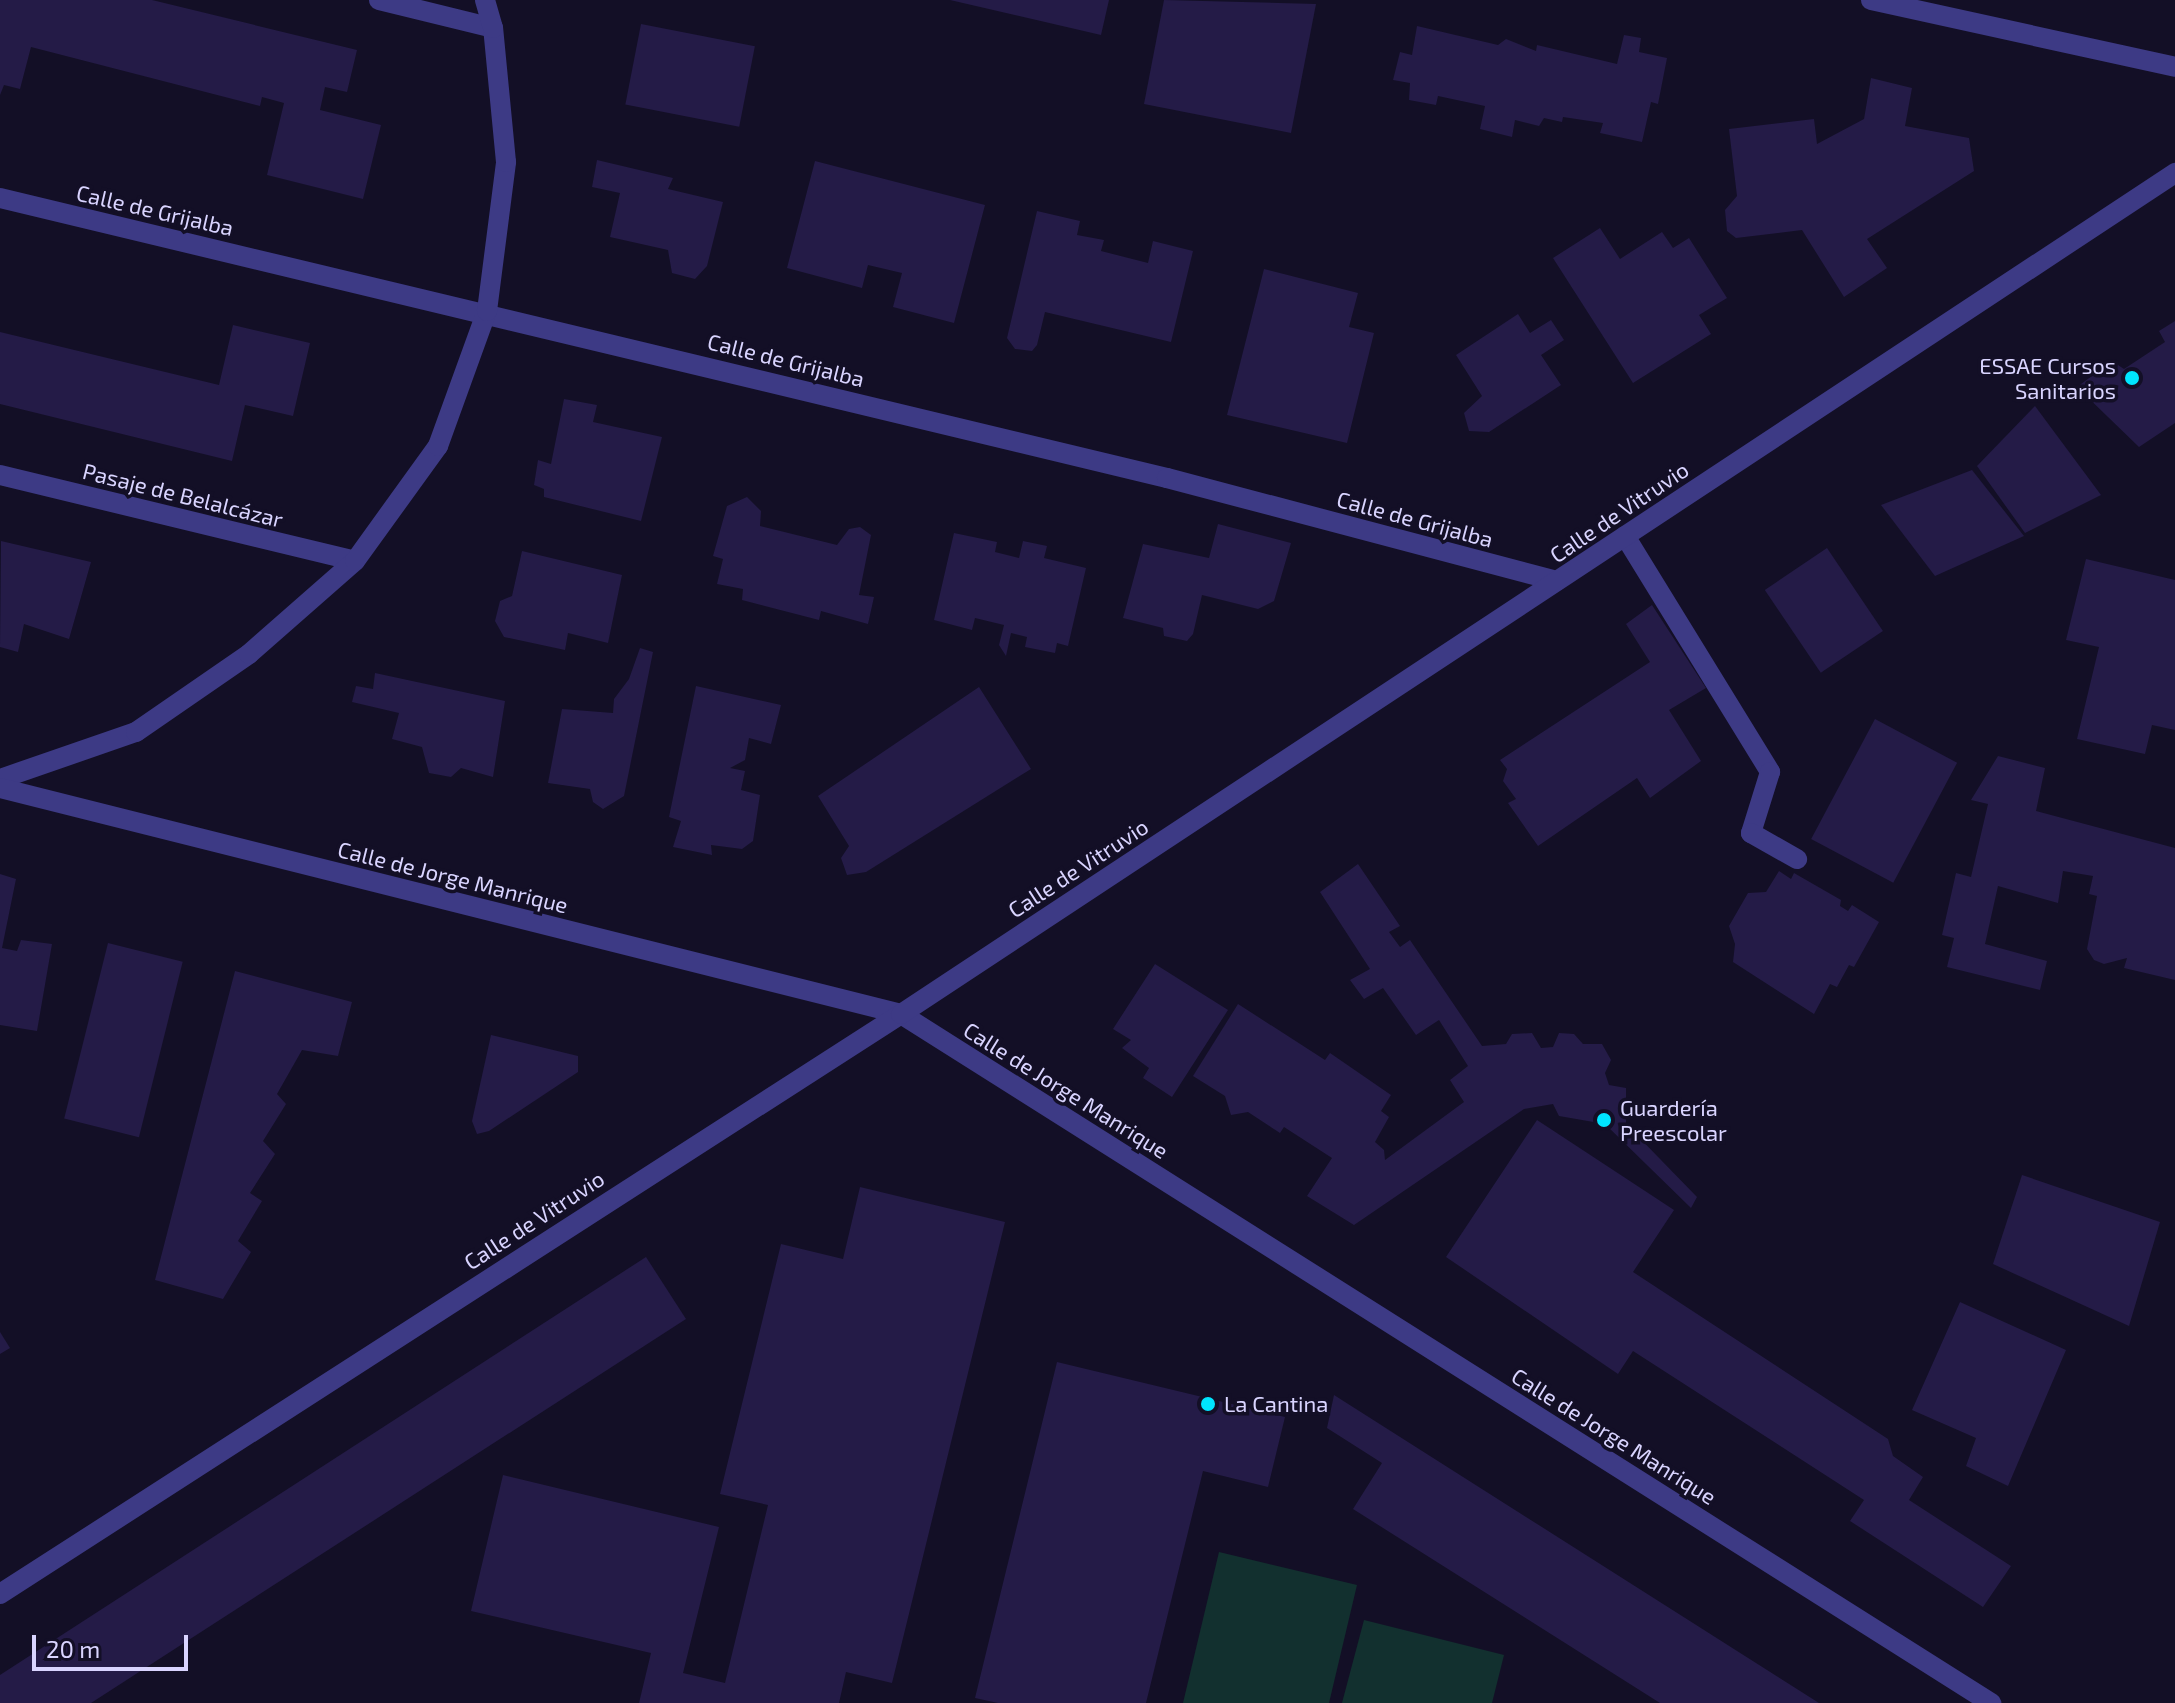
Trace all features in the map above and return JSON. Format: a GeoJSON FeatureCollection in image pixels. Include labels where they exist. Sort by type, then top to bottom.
{"type":"FeatureCollection","features":[{"type":"Feature","properties":{"kind":"street"},"geometry":{"type":"LineString","coordinates":[[379,0],[493,28]]}},
{"type":"Feature","properties":{"kind":"street"},"geometry":{"type":"LineString","coordinates":[[0,779],[136,732],[249,654],[355,561],[438,446],[487,311],[506,162],[493,28],[485,0]]}},
{"type":"Feature","properties":{"kind":"street"},"geometry":{"type":"LineString","coordinates":[[1871,0],[2175,67]]}},
{"type":"Feature","properties":{"kind":"street","name":"Calle de Vitruvio"},"geometry":{"type":"LineString","coordinates":[[0,1594],[901,1014],[2175,173]]}},
{"type":"Feature","properties":{"kind":"street","name":"Calle de Grijalba"},"geometry":{"type":"LineString","coordinates":[[0,198],[487,311],[1167,478],[1557,581]]}},
{"type":"Feature","properties":{"kind":"street","name":"Pasaje de Belalcázar"},"geometry":{"type":"LineString","coordinates":[[0,475],[355,561]]}},
{"type":"Feature","properties":{"kind":"street"},"geometry":{"type":"LineString","coordinates":[[1625,536],[1770,772],[1751,833],[1797,859]]}},
{"type":"Feature","properties":{"kind":"street","name":"Calle de Jorge Manrique"},"geometry":{"type":"LineString","coordinates":[[0,788],[901,1014],[1991,1703]]}},
{"type":"Feature","properties":{"kind":"green space"},"geometry":{"type":"Polygon","coordinates":[[[1219,1552],[1357,1585],[1329,1703],[1183,1703],[1219,1552]]]}},
{"type":"Feature","properties":{"kind":"green space"},"geometry":{"type":"Polygon","coordinates":[[[1364,1620],[1504,1655],[1492,1703],[1342,1703],[1364,1620]]]}},
{"type":"Feature","properties":{"kind":"building"},"geometry":{"type":"Polygon","coordinates":[[[0,0],[152,0],[357,50],[347,92],[325,87],[320,110],[381,125],[363,199],[267,175],[284,103],[262,97],[260,106],[31,47],[20,89],[4,85],[0,95],[0,0]]]}},
{"type":"Feature","properties":{"kind":"building"},"geometry":{"type":"Polygon","coordinates":[[[950,0],[1109,0],[1101,35],[950,0]]]}},
{"type":"Feature","properties":{"kind":"building"},"geometry":{"type":"Polygon","coordinates":[[[1164,0],[1316,4],[1291,133],[1144,104],[1164,0]]]}},
{"type":"Feature","properties":{"kind":"building"},"geometry":{"type":"Polygon","coordinates":[[[641,24],[755,46],[739,127],[625,104],[641,24]]]}},
{"type":"Feature","properties":{"kind":"building"},"geometry":{"type":"Polygon","coordinates":[[[1417,26],[1498,45],[1506,39],[1536,51],[1537,45],[1617,64],[1624,35],[1641,38],[1639,52],[1667,58],[1658,104],[1651,102],[1642,142],[1600,133],[1603,123],[1563,117],[1562,122],[1544,118],[1539,126],[1515,120],[1512,137],[1480,129],[1485,106],[1438,96],[1436,105],[1409,100],[1410,83],[1393,80],[1400,52],[1412,55],[1417,26]]]}},
{"type":"Feature","properties":{"kind":"building"},"geometry":{"type":"Polygon","coordinates":[[[1871,78],[1912,88],[1905,126],[1969,138],[1974,171],[1867,239],[1887,268],[1844,297],[1802,230],[1736,238],[1727,231],[1725,210],[1737,196],[1729,129],[1814,119],[1817,144],[1864,119],[1871,78]]]}},
{"type":"Feature","properties":{"kind":"building"},"geometry":{"type":"Polygon","coordinates":[[[597,160],[673,178],[668,189],[723,202],[707,266],[695,279],[672,273],[668,250],[610,237],[620,193],[592,187],[597,160]]]}},
{"type":"Feature","properties":{"kind":"building"},"geometry":{"type":"Polygon","coordinates":[[[815,161],[985,205],[954,323],[893,307],[902,273],[868,265],[862,288],[787,268],[815,161]]]}},
{"type":"Feature","properties":{"kind":"building"},"geometry":{"type":"Polygon","coordinates":[[[1037,211],[1080,221],[1077,235],[1104,240],[1101,251],[1148,263],[1153,241],[1193,251],[1171,342],[1045,312],[1037,345],[1032,351],[1015,349],[1007,338],[1037,211]]]}},
{"type":"Feature","properties":{"kind":"building"},"geometry":{"type":"Polygon","coordinates":[[[1600,228],[1620,259],[1662,232],[1673,248],[1689,238],[1727,298],[1699,315],[1711,334],[1633,383],[1553,258],[1600,228]]]}},
{"type":"Feature","properties":{"kind":"building"},"geometry":{"type":"Polygon","coordinates":[[[1264,269],[1358,293],[1349,327],[1374,333],[1347,443],[1227,415],[1264,269]]]}},
{"type":"Feature","properties":{"kind":"building"},"geometry":{"type":"Polygon","coordinates":[[[1518,314],[1530,333],[1551,320],[1564,340],[1541,355],[1561,385],[1489,432],[1469,431],[1464,413],[1482,396],[1456,355],[1518,314]]]}},
{"type":"Feature","properties":{"kind":"building","name":"ESSAE Cursos Sanitarios"},"geometry":{"type":"Polygon","coordinates":[[[2175,321],[2175,423],[2139,447],[2077,387],[2112,361],[2124,369],[2165,342],[2159,331],[2175,321]]]}},
{"type":"Feature","properties":{"kind":"building"},"geometry":{"type":"Polygon","coordinates":[[[233,325],[310,343],[293,416],[245,405],[232,461],[0,404],[0,332],[219,385],[233,325]]]}},
{"type":"Feature","properties":{"kind":"building"},"geometry":{"type":"Polygon","coordinates":[[[564,399],[597,405],[593,422],[662,437],[641,521],[544,497],[544,489],[534,485],[538,460],[551,464],[564,399]]]}},
{"type":"Feature","properties":{"kind":"building"},"geometry":{"type":"Polygon","coordinates":[[[2035,406],[2101,495],[2025,533],[1977,466],[2035,406]]]}},
{"type":"Feature","properties":{"kind":"building"},"geometry":{"type":"Polygon","coordinates":[[[1972,470],[2024,536],[1935,576],[1881,505],[1972,470]]]}},
{"type":"Feature","properties":{"kind":"building"},"geometry":{"type":"Polygon","coordinates":[[[747,497],[761,511],[760,526],[837,545],[849,529],[860,527],[871,535],[859,595],[874,597],[868,624],[821,611],[819,620],[742,600],[743,589],[717,584],[723,559],[713,556],[727,506],[747,497]]]}},
{"type":"Feature","properties":{"kind":"building"},"geometry":{"type":"Polygon","coordinates":[[[1218,524],[1291,543],[1274,601],[1258,609],[1202,595],[1193,634],[1187,641],[1164,636],[1163,628],[1123,618],[1143,544],[1209,558],[1218,524]]]}},
{"type":"Feature","properties":{"kind":"building"},"geometry":{"type":"Polygon","coordinates":[[[954,533],[997,542],[995,552],[1019,558],[1023,541],[1047,546],[1044,558],[1086,568],[1068,646],[1057,643],[1055,653],[1025,647],[1027,637],[1011,633],[1006,656],[999,645],[1004,625],[975,618],[972,630],[934,620],[954,533]]]}},
{"type":"Feature","properties":{"kind":"building"},"geometry":{"type":"Polygon","coordinates":[[[1,541],[91,562],[69,639],[24,624],[18,652],[0,647],[1,541]]]}},
{"type":"Feature","properties":{"kind":"building"},"geometry":{"type":"Polygon","coordinates":[[[1827,548],[1883,631],[1821,673],[1765,590],[1827,548]]]}},
{"type":"Feature","properties":{"kind":"building"},"geometry":{"type":"Polygon","coordinates":[[[522,551],[622,575],[608,643],[568,633],[565,650],[504,637],[495,621],[500,601],[512,596],[522,551]]]}},
{"type":"Feature","properties":{"kind":"building"},"geometry":{"type":"Polygon","coordinates":[[[2086,559],[2175,580],[2175,730],[2152,725],[2145,754],[2077,739],[2099,647],[2066,640],[2086,559]]]}},
{"type":"Feature","properties":{"kind":"building"},"geometry":{"type":"Polygon","coordinates":[[[1652,605],[1706,688],[1669,710],[1701,761],[1650,798],[1637,778],[1538,846],[1508,803],[1516,799],[1503,781],[1507,769],[1500,760],[1650,662],[1626,624],[1652,605]]]}},
{"type":"Feature","properties":{"kind":"building"},"geometry":{"type":"Polygon","coordinates":[[[640,648],[653,652],[624,796],[603,809],[593,802],[590,789],[548,783],[562,709],[613,713],[614,699],[629,679],[640,648]]]}},
{"type":"Feature","properties":{"kind":"building"},"geometry":{"type":"Polygon","coordinates":[[[375,673],[505,701],[493,777],[461,768],[451,777],[429,773],[422,747],[392,739],[399,713],[352,702],[356,686],[373,689],[375,673]]]}},
{"type":"Feature","properties":{"kind":"building"},"geometry":{"type":"Polygon","coordinates":[[[696,686],[781,705],[771,744],[749,738],[745,760],[730,768],[745,771],[741,790],[760,795],[753,841],[742,849],[711,845],[712,855],[673,847],[681,821],[669,817],[696,686]]]}},
{"type":"Feature","properties":{"kind":"building"},"geometry":{"type":"Polygon","coordinates":[[[979,687],[1031,769],[866,872],[847,875],[841,858],[849,846],[818,796],[979,687]]]}},
{"type":"Feature","properties":{"kind":"building"},"geometry":{"type":"Polygon","coordinates":[[[1875,719],[1957,763],[1893,883],[1811,839],[1875,719]]]}},
{"type":"Feature","properties":{"kind":"building"},"geometry":{"type":"Polygon","coordinates":[[[1998,756],[2045,768],[2036,811],[2175,848],[2175,980],[2124,968],[2127,958],[2104,964],[2094,960],[2087,949],[2097,896],[2089,894],[2093,876],[2063,871],[2058,903],[1998,886],[1985,944],[2047,961],[2040,990],[1947,967],[1954,938],[1942,935],[1956,873],[1971,877],[1988,804],[1971,800],[1998,756]]]}},
{"type":"Feature","properties":{"kind":"building"},"geometry":{"type":"Polygon","coordinates":[[[1358,864],[1400,926],[1389,932],[1400,947],[1410,940],[1482,1046],[1506,1044],[1512,1034],[1532,1033],[1541,1048],[1553,1047],[1559,1033],[1574,1034],[1583,1044],[1602,1044],[1611,1060],[1605,1073],[1609,1085],[1626,1088],[1626,1124],[1697,1197],[1691,1208],[1605,1124],[1559,1116],[1553,1104],[1524,1109],[1354,1225],[1307,1196],[1332,1158],[1284,1127],[1280,1133],[1248,1112],[1231,1115],[1225,1096],[1193,1076],[1238,1004],[1325,1060],[1330,1053],[1391,1095],[1381,1111],[1389,1117],[1375,1142],[1384,1150],[1385,1160],[1464,1102],[1450,1080],[1468,1066],[1439,1020],[1416,1035],[1383,988],[1364,999],[1350,980],[1370,969],[1320,892],[1358,864]]]}},
{"type":"Feature","properties":{"kind":"building"},"geometry":{"type":"Polygon","coordinates":[[[1779,871],[1791,879],[1794,873],[1841,900],[1840,906],[1848,911],[1852,905],[1879,922],[1854,967],[1849,965],[1837,987],[1830,984],[1814,1014],[1733,962],[1735,944],[1729,926],[1748,893],[1766,892],[1779,871]]]}},
{"type":"Feature","properties":{"kind":"building"},"geometry":{"type":"Polygon","coordinates":[[[0,874],[16,879],[2,948],[17,951],[21,940],[52,944],[37,1031],[0,1025],[0,874]]]}},
{"type":"Feature","properties":{"kind":"building"},"geometry":{"type":"Polygon","coordinates":[[[108,943],[183,962],[139,1137],[64,1119],[108,943]]]}},
{"type":"Feature","properties":{"kind":"building"},"geometry":{"type":"Polygon","coordinates":[[[1155,964],[1228,1010],[1172,1097],[1143,1078],[1149,1068],[1122,1048],[1131,1040],[1113,1029],[1155,964]]]}},
{"type":"Feature","properties":{"kind":"building"},"geometry":{"type":"Polygon","coordinates":[[[235,971],[352,1002],[338,1056],[302,1050],[277,1094],[286,1104],[263,1141],[275,1154],[250,1193],[262,1201],[238,1241],[251,1252],[223,1299],[155,1280],[235,971]]]}},
{"type":"Feature","properties":{"kind":"building"},"geometry":{"type":"Polygon","coordinates":[[[491,1035],[578,1056],[578,1072],[489,1131],[477,1134],[472,1121],[491,1035]]]}},
{"type":"Feature","properties":{"kind":"building"},"geometry":{"type":"Polygon","coordinates":[[[1537,1120],[1674,1210],[1633,1272],[1888,1439],[1893,1456],[1923,1477],[1909,1500],[2011,1566],[1983,1607],[1850,1521],[1864,1500],[1633,1351],[1618,1374],[1446,1257],[1537,1120]]]}},
{"type":"Feature","properties":{"kind":"building"},"geometry":{"type":"Polygon","coordinates":[[[2022,1175],[2160,1222],[2129,1326],[1993,1264],[2022,1175]]]}},
{"type":"Feature","properties":{"kind":"building"},"geometry":{"type":"Polygon","coordinates":[[[860,1187],[1005,1222],[892,1683],[846,1672],[839,1703],[639,1703],[651,1653],[471,1611],[503,1475],[719,1527],[683,1673],[725,1683],[768,1505],[720,1494],[781,1244],[843,1259],[860,1187]]]}},
{"type":"Feature","properties":{"kind":"building"},"geometry":{"type":"Polygon","coordinates":[[[646,1257],[686,1319],[91,1703],[0,1703],[0,1675],[646,1257]]]}},
{"type":"Feature","properties":{"kind":"building"},"geometry":{"type":"Polygon","coordinates":[[[1960,1302],[2066,1350],[2008,1486],[1966,1466],[1976,1438],[1912,1410],[1960,1302]]]}},
{"type":"Feature","properties":{"kind":"building"},"geometry":{"type":"Polygon","coordinates":[[[0,1332],[10,1348],[0,1354],[0,1332]]]}},
{"type":"Feature","properties":{"kind":"building"},"geometry":{"type":"Polygon","coordinates":[[[1057,1362],[1285,1417],[1268,1487],[1203,1471],[1146,1703],[998,1703],[975,1698],[1057,1362]]]}},
{"type":"Feature","properties":{"kind":"building"},"geometry":{"type":"Polygon","coordinates":[[[1334,1395],[1819,1703],[1660,1703],[1353,1509],[1382,1463],[1327,1428],[1334,1395]]]}},
{"type":"Feature","properties":{"kind":"place","name":"ESSAE Cursos Sanitarios"},"geometry":{"type":"Point","coordinates":[2132,378]}},
{"type":"Feature","properties":{"kind":"place","name":"Guardería Preescolar"},"geometry":{"type":"Point","coordinates":[1604,1120]}},
{"type":"Feature","properties":{"kind":"place","name":"La Cantina"},"geometry":{"type":"Point","coordinates":[1208,1404]}}]}
